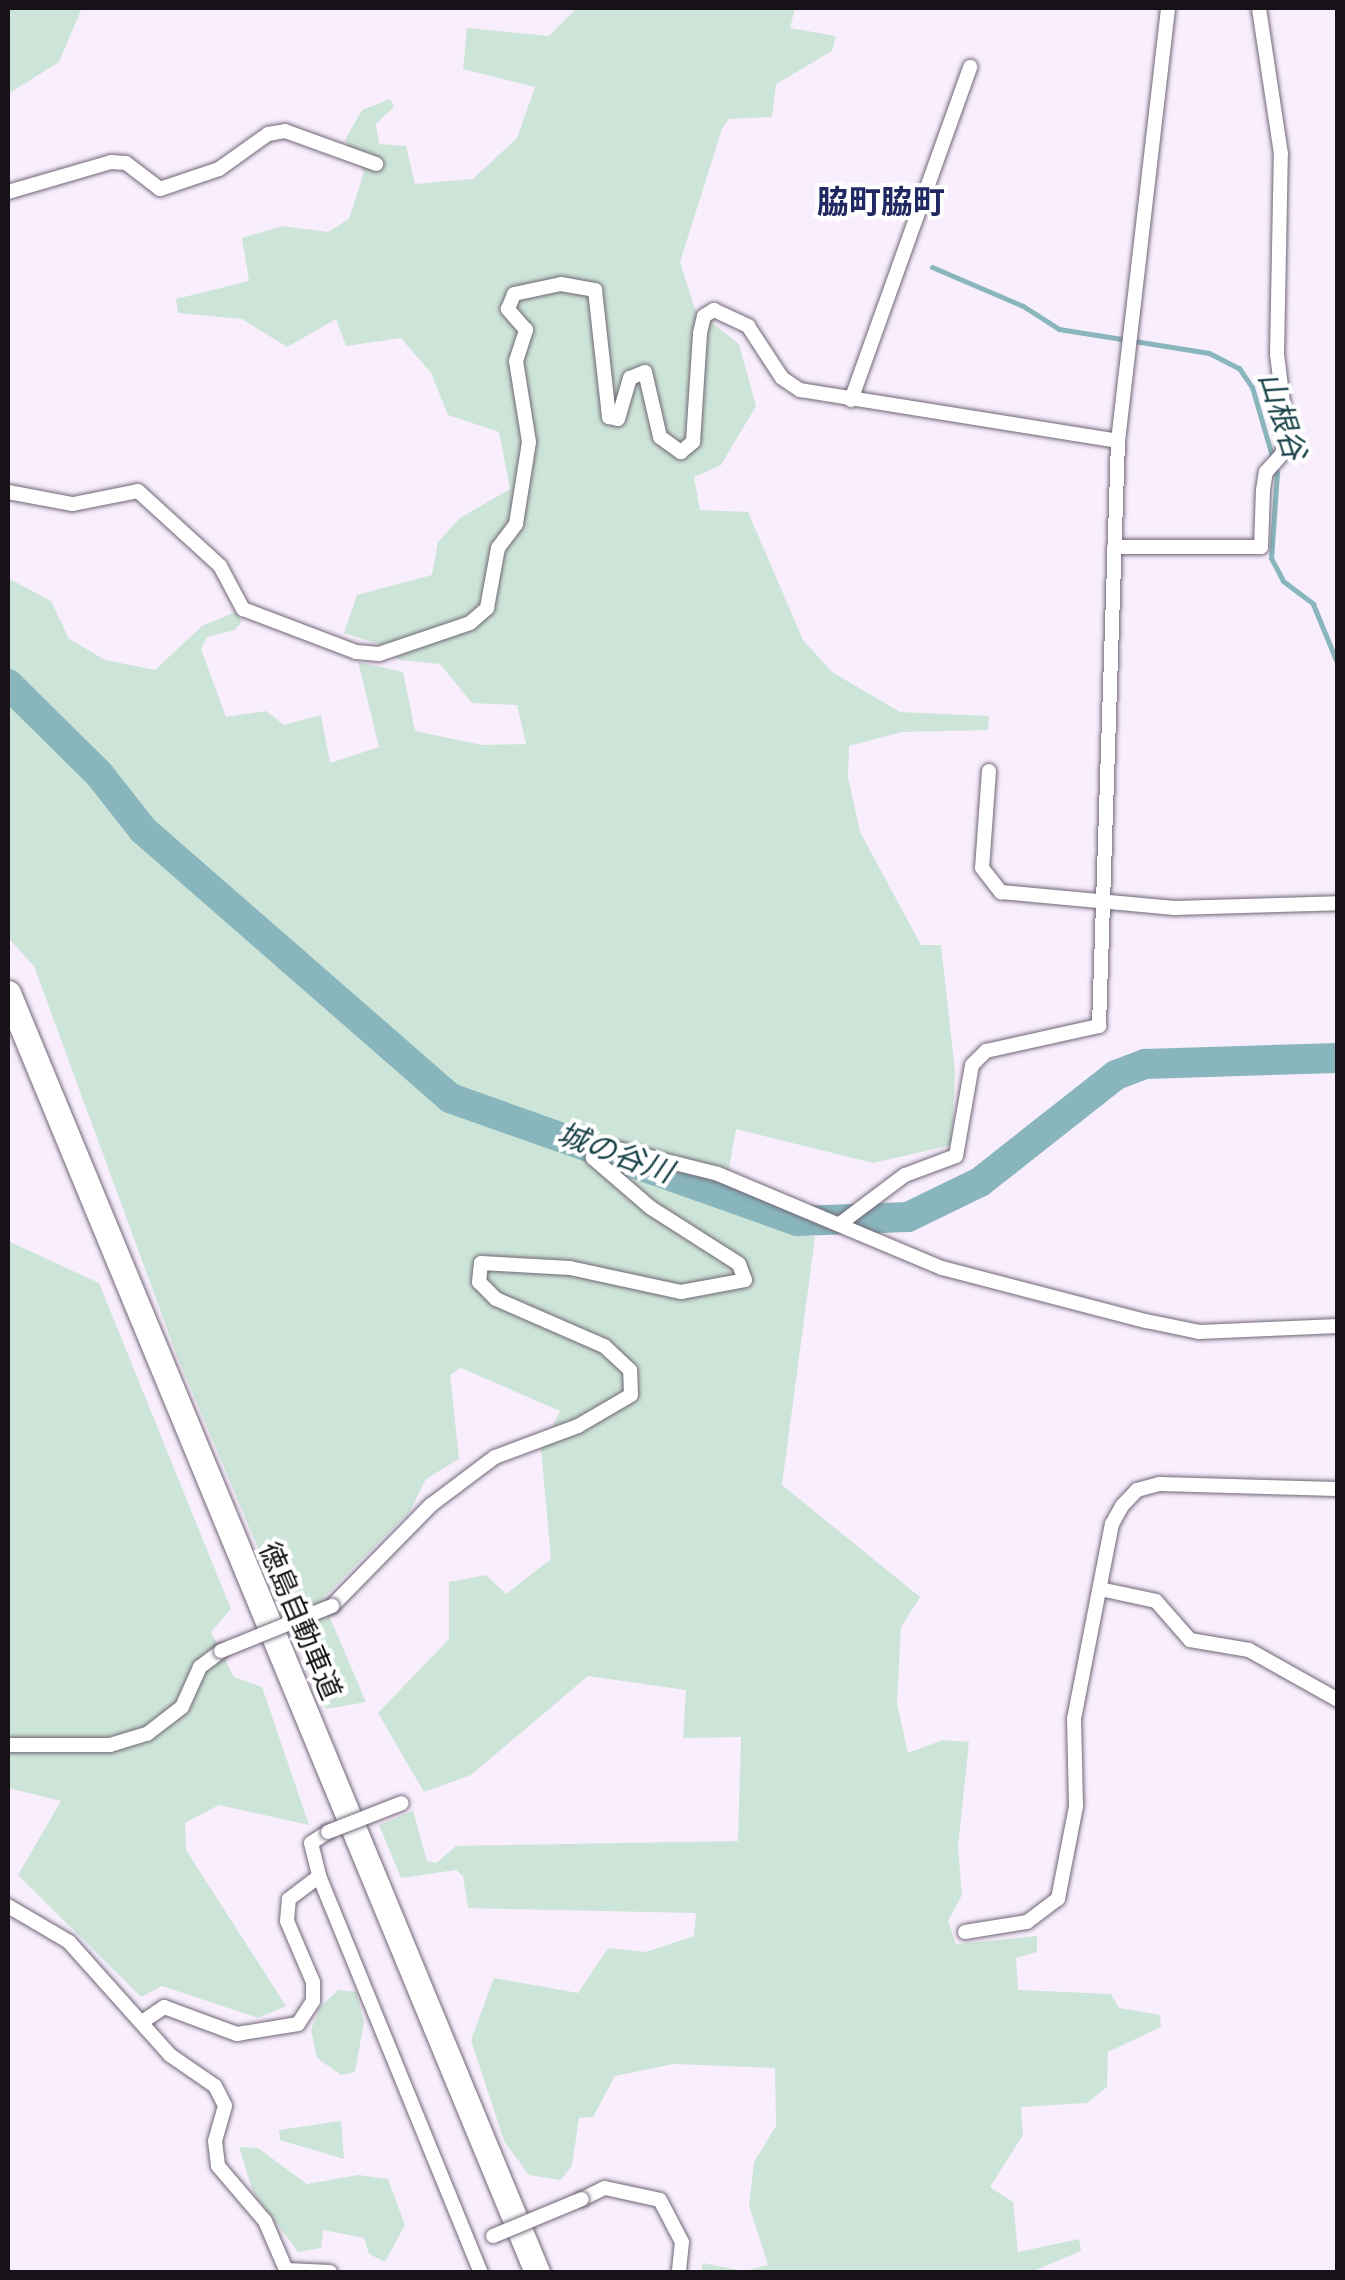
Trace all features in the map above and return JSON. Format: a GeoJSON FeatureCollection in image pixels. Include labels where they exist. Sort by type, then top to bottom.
{"type":"FeatureCollection","features":[{"type":"Feature","properties":{"kind":"highway","name":"徳島自動車道"},"geometry":{"type":"LineString","coordinates":[[8,993],[536,2272]]}},
{"type":"Feature","properties":{"kind":"street"},"geometry":{"type":"LineString","coordinates":[[841,1224],[905,1176],[956,1156],[972,1064],[986,1050],[1099,1026],[1118,440],[1168,8]]}},
{"type":"Feature","properties":{"kind":"street"},"geometry":{"type":"LineString","coordinates":[[1114,547],[1262,547],[1266,472],[1282,452],[1277,354],[1283,199],[1259,8]]}},
{"type":"Feature","properties":{"kind":"street"},"geometry":{"type":"LineString","coordinates":[[851,400],[970,67]]}},
{"type":"Feature","properties":{"kind":"street"},"geometry":{"type":"LineString","coordinates":[[8,192],[111,162],[126,163],[160,189],[218,169],[268,134],[285,132],[376,164]]}},
{"type":"Feature","properties":{"kind":"street"},"geometry":{"type":"LineString","coordinates":[[8,492],[73,504],[138,491],[220,566],[243,609],[255,618],[378,654],[470,623],[487,608],[498,548],[516,524],[529,442],[516,361],[526,330],[508,310],[514,294],[561,284],[594,290],[608,416],[618,419],[630,378],[645,372],[660,437],[681,452],[694,442],[700,332],[704,316],[714,310],[748,326],[782,378],[800,390],[1118,440]]}},
{"type":"Feature","properties":{"kind":"street"},"geometry":{"type":"LineString","coordinates":[[988,771],[982,868],[989,884],[1000,892],[1174,908],[1338,903]]}},
{"type":"Feature","properties":{"kind":"street"},"geometry":{"type":"LineString","coordinates":[[8,1744],[110,1745],[147,1734],[182,1706],[200,1667],[221,1651],[332,1606],[431,1505],[495,1458],[578,1426],[631,1395],[630,1370],[604,1346],[496,1298],[479,1282],[481,1264],[570,1268],[681,1292],[745,1280],[740,1264],[651,1208],[593,1158],[606,1146],[718,1174],[942,1268],[1146,1321],[1199,1332],[1338,1326]]}},
{"type":"Feature","properties":{"kind":"street"},"geometry":{"type":"LineString","coordinates":[[965,1932],[1027,1922],[1058,1899],[1076,1806],[1074,1719],[1112,1524],[1137,1490],[1159,1484],[1338,1489]]}},
{"type":"Feature","properties":{"kind":"street"},"geometry":{"type":"LineString","coordinates":[[1100,1590],[1156,1601],[1190,1640],[1249,1650],[1338,1700]]}},
{"type":"Feature","properties":{"kind":"street"},"geometry":{"type":"LineString","coordinates":[[402,1802],[328,1832],[311,1843],[319,1876],[481,2272]]}},
{"type":"Feature","properties":{"kind":"street"},"geometry":{"type":"LineString","coordinates":[[142,2022],[164,2007],[237,2034],[298,2024],[313,2001],[312,1982],[288,1921],[289,1899],[319,1876]]}},
{"type":"Feature","properties":{"kind":"street"},"geometry":{"type":"LineString","coordinates":[[8,1906],[69,1942],[170,2055],[215,2086],[225,2106],[215,2141],[218,2166],[265,2220],[287,2271],[330,2272]]}},
{"type":"Feature","properties":{"kind":"street"},"geometry":{"type":"LineString","coordinates":[[472,2245],[605,2188],[660,2200],[682,2242],[679,2272]]}},
{"type":"Feature","properties":{"kind":"green space"},"geometry":{"type":"Polygon","coordinates":[[[8,8],[82,8],[59,62],[8,94],[8,8]]]}},
{"type":"Feature","properties":{"kind":"green space"},"geometry":{"type":"Polygon","coordinates":[[[577,8],[795,8],[790,28],[836,36],[832,51],[776,84],[772,117],[729,119],[722,129],[680,262],[695,309],[739,344],[756,406],[721,465],[694,477],[700,510],[748,512],[803,640],[832,672],[900,712],[989,716],[988,730],[902,732],[849,746],[848,777],[860,832],[921,945],[941,945],[955,1071],[952,1145],[873,1163],[736,1129],[723,1203],[815,1237],[782,1485],[920,1597],[901,1627],[897,1703],[908,1753],[943,1740],[969,1742],[958,1846],[962,1895],[948,1921],[956,1944],[1037,1936],[1037,1952],[1016,1958],[1018,1990],[1111,1994],[1119,2008],[1160,2015],[1161,2027],[1108,2052],[1107,2087],[1087,2103],[1021,2107],[1023,2135],[990,2187],[1013,2202],[1018,2252],[1079,2239],[1081,2251],[1031,2272],[701,2272],[703,2263],[744,2271],[768,2265],[749,2206],[754,2162],[776,2126],[775,2068],[674,2064],[615,2076],[593,2117],[579,2118],[572,2165],[561,2180],[529,2175],[504,2141],[471,2040],[494,1978],[578,1993],[608,1948],[646,1952],[694,1936],[696,1913],[468,1908],[463,1876],[456,1870],[401,1878],[379,1825],[413,1811],[427,1861],[436,1863],[456,1846],[738,1841],[741,1737],[683,1738],[686,1690],[588,1676],[471,1775],[424,1792],[378,1713],[449,1639],[449,1582],[486,1575],[506,1594],[551,1559],[541,1449],[560,1411],[461,1368],[450,1375],[459,1459],[426,1479],[410,1511],[322,1599],[366,1702],[326,1709],[177,1356],[34,966],[8,938],[8,578],[51,601],[69,639],[105,660],[155,670],[202,626],[236,612],[242,621],[235,630],[207,637],[201,649],[226,717],[266,711],[284,725],[321,715],[330,763],[379,747],[358,662],[403,672],[415,731],[482,745],[526,744],[517,705],[472,703],[440,664],[400,660],[378,644],[344,633],[357,595],[432,575],[438,542],[460,518],[510,489],[499,432],[448,415],[431,373],[401,338],[346,346],[336,319],[287,347],[242,319],[178,313],[176,299],[249,281],[242,238],[282,226],[328,232],[349,219],[364,172],[345,140],[362,110],[390,99],[394,107],[376,124],[379,144],[406,146],[415,184],[473,179],[517,138],[535,87],[463,69],[467,28],[549,36],[577,8]]]}},
{"type":"Feature","properties":{"kind":"green space"},"geometry":{"type":"Polygon","coordinates":[[[8,1241],[99,1283],[231,1609],[211,1632],[234,1677],[262,1687],[309,1825],[219,1805],[185,1823],[186,1850],[286,2006],[258,2018],[162,1986],[141,1997],[18,1875],[61,1801],[8,1788],[8,1241]]]}},
{"type":"Feature","properties":{"kind":"green space"},"geometry":{"type":"Polygon","coordinates":[[[338,1990],[356,1992],[364,2022],[355,2072],[341,2075],[317,2058],[311,2030],[320,2007],[338,1990]]]}},
{"type":"Feature","properties":{"kind":"green space"},"geometry":{"type":"Polygon","coordinates":[[[341,2121],[344,2159],[280,2140],[279,2130],[341,2121]]]}},
{"type":"Feature","properties":{"kind":"green space"},"geometry":{"type":"Polygon","coordinates":[[[239,2147],[258,2148],[307,2184],[358,2175],[388,2179],[405,2225],[385,2262],[369,2254],[364,2238],[323,2230],[321,2248],[298,2252],[253,2192],[239,2147]]]}},
{"type":"Feature","properties":{"kind":"waterway","name":"山根谷"},"geometry":{"type":"LineString","coordinates":[[932,267],[1023,306],[1059,329],[1209,353],[1239,368],[1252,387],[1277,473],[1271,558],[1283,581],[1313,604],[1338,665]]}},
{"type":"Feature","properties":{"kind":"waterway","name":"城の谷川"},"geometry":{"type":"LineString","coordinates":[[8,684],[99,774],[143,830],[450,1098],[797,1221],[908,1217],[980,1182],[1116,1075],[1145,1064],[1338,1058]]}},
{"type":"Feature","properties":{"kind":"district","name":"脇町脇町"},"geometry":{"type":"Point","coordinates":[881,205]}}]}
